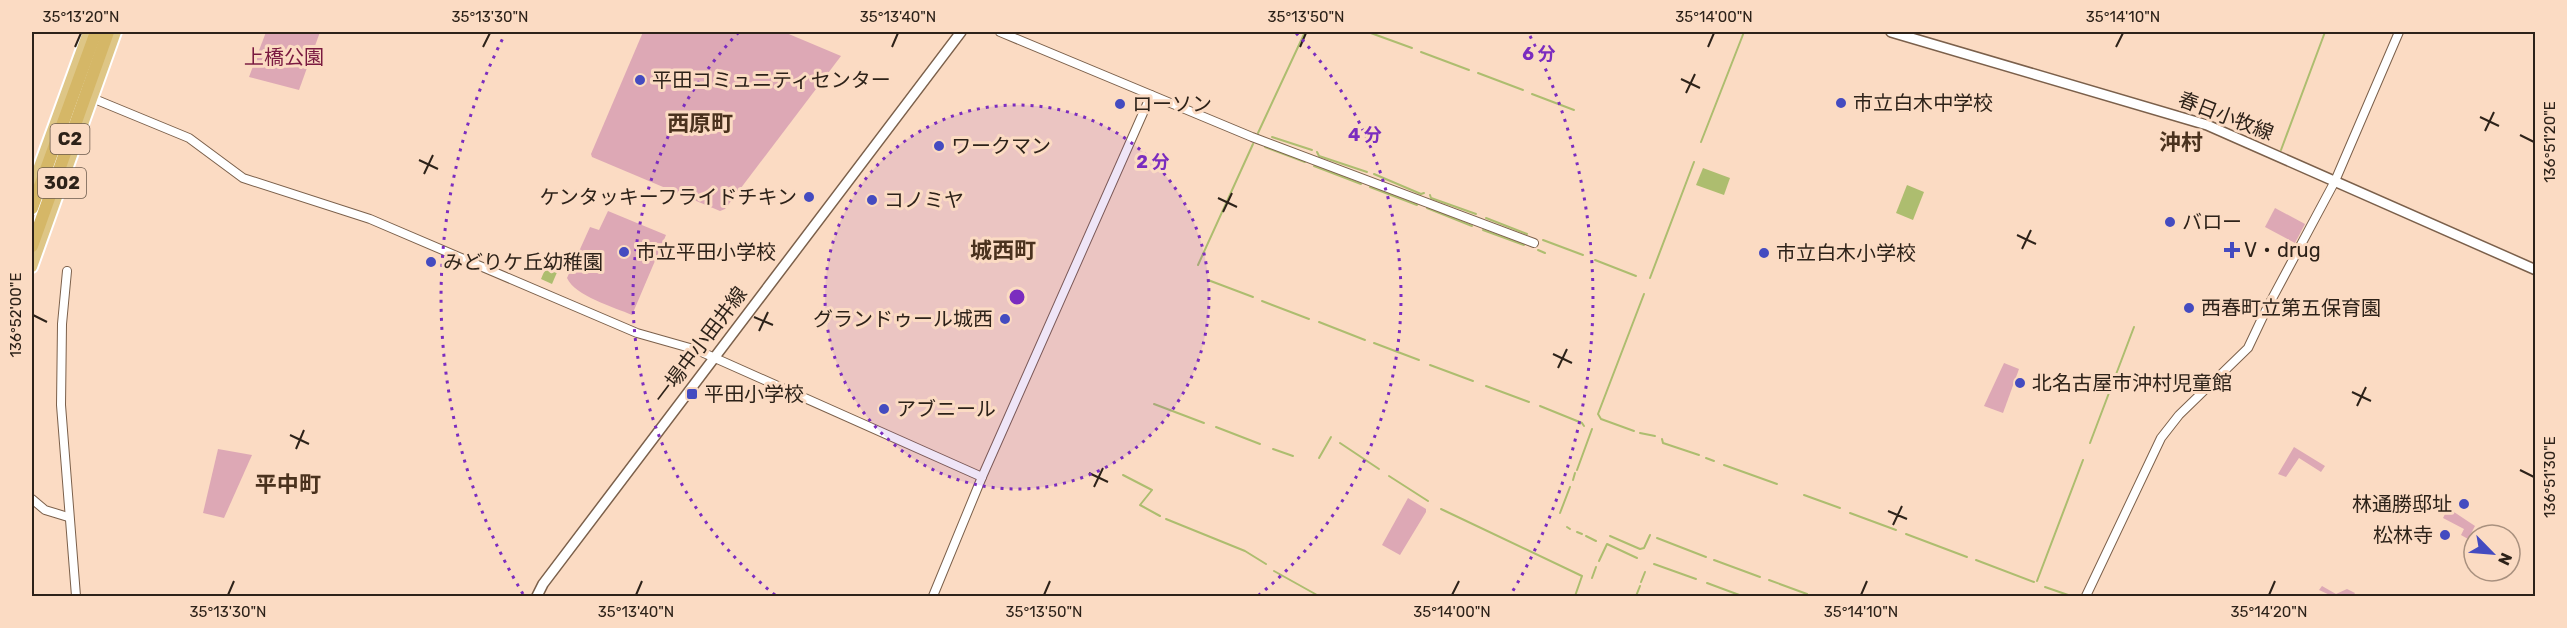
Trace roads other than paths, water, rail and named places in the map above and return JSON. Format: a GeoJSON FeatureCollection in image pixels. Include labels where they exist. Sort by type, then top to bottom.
{"type":"FeatureCollection","features":[{"type":"Feature","properties":{"kind":"highway","name":"302"},"geometry":{"type":"LineString","coordinates":[[32,186],[88,32]]}},
{"type":"Feature","properties":{"kind":"highway","name":"C2"},"geometry":{"type":"LineString","coordinates":[[32,208],[96,32]]}},
{"type":"Feature","properties":{"kind":"highway","name":"C2"},"geometry":{"type":"LineString","coordinates":[[32,246],[108,32]]}},
{"type":"Feature","properties":{"kind":"highway","name":"302"},"geometry":{"type":"LineString","coordinates":[[32,267],[116,32]]}},
{"type":"Feature","properties":{"kind":"main road","name":"一場中小田井線"},"geometry":{"type":"LineString","coordinates":[[537,597],[543,584],[712,357],[961,32]]}},
{"type":"Feature","properties":{"kind":"main road","name":"春日小牧線"},"geometry":{"type":"LineString","coordinates":[[1891,32],[2192,119],[2535,270]]}},
{"type":"Feature","properties":{"kind":"street"},"geometry":{"type":"LineString","coordinates":[[1000,32],[1252,137],[1534,243]]}},
{"type":"Feature","properties":{"kind":"street"},"geometry":{"type":"LineString","coordinates":[[2086,597],[2162,438],[2179,415],[2248,348],[2335,181],[2399,32]]}},
{"type":"Feature","properties":{"kind":"street"},"geometry":{"type":"LineString","coordinates":[[933,597],[982,477],[1151,94]]}},
{"type":"Feature","properties":{"kind":"street"},"geometry":{"type":"LineString","coordinates":[[92,98],[189,138],[229,169],[253,182],[370,219],[637,333],[684,345],[806,396],[982,477]]}},
{"type":"Feature","properties":{"kind":"street"},"geometry":{"type":"LineString","coordinates":[[67,272],[62,324],[61,405],[76,597]]}},
{"type":"Feature","properties":{"kind":"street"},"geometry":{"type":"LineString","coordinates":[[32,499],[45,510],[68,517]]}},
{"type":"Feature","properties":{"kind":"waterway"},"geometry":{"type":"LineString","coordinates":[[1258,133],[1305,32]]}},
{"type":"Feature","properties":{"kind":"waterway"},"geometry":{"type":"LineString","coordinates":[[1368,32],[1412,48]]}},
{"type":"Feature","properties":{"kind":"waterway"},"geometry":{"type":"LineString","coordinates":[[1701,142],[1744,32]]}},
{"type":"Feature","properties":{"kind":"waterway"},"geometry":{"type":"LineString","coordinates":[[2281,150],[2325,32]]}},
{"type":"Feature","properties":{"kind":"waterway"},"geometry":{"type":"LineString","coordinates":[[1421,52],[1469,70]]}},
{"type":"Feature","properties":{"kind":"waterway"},"geometry":{"type":"LineString","coordinates":[[1478,73],[1523,90]]}},
{"type":"Feature","properties":{"kind":"waterway"},"geometry":{"type":"LineString","coordinates":[[1532,94],[1574,110]]}},
{"type":"Feature","properties":{"kind":"waterway"},"geometry":{"type":"LineString","coordinates":[[1272,137],[1312,150]]}},
{"type":"Feature","properties":{"kind":"waterway"},"geometry":{"type":"LineString","coordinates":[[1198,265],[1253,144]]}},
{"type":"Feature","properties":{"kind":"waterway"},"geometry":{"type":"LineString","coordinates":[[1265,147],[1305,162]]}},
{"type":"Feature","properties":{"kind":"waterway"},"geometry":{"type":"LineString","coordinates":[[1317,152],[1319,156],[1367,172]]}},
{"type":"Feature","properties":{"kind":"waterway"},"geometry":{"type":"LineString","coordinates":[[1650,278],[1694,162]]}},
{"type":"Feature","properties":{"kind":"waterway"},"geometry":{"type":"LineString","coordinates":[[1314,166],[1361,184]]}},
{"type":"Feature","properties":{"kind":"waterway"},"geometry":{"type":"LineString","coordinates":[[1374,174],[1421,194],[1424,193]]}},
{"type":"Feature","properties":{"kind":"waterway"},"geometry":{"type":"LineString","coordinates":[[1370,187],[1417,205]]}},
{"type":"Feature","properties":{"kind":"waterway"},"geometry":{"type":"LineString","coordinates":[[1430,195],[1431,198],[1476,214]]}},
{"type":"Feature","properties":{"kind":"waterway"},"geometry":{"type":"LineString","coordinates":[[1427,208],[1472,226]]}},
{"type":"Feature","properties":{"kind":"waterway"},"geometry":{"type":"LineString","coordinates":[[1486,218],[1527,234]]}},
{"type":"Feature","properties":{"kind":"waterway"},"geometry":{"type":"LineString","coordinates":[[1483,230],[1524,245]]}},
{"type":"Feature","properties":{"kind":"waterway"},"geometry":{"type":"LineString","coordinates":[[1543,240],[1583,255]]}},
{"type":"Feature","properties":{"kind":"waterway"},"geometry":{"type":"LineString","coordinates":[[1538,250],[1545,253]]}},
{"type":"Feature","properties":{"kind":"waterway"},"geometry":{"type":"LineString","coordinates":[[1595,260],[1636,276]]}},
{"type":"Feature","properties":{"kind":"waterway"},"geometry":{"type":"LineString","coordinates":[[1208,280],[1253,297]]}},
{"type":"Feature","properties":{"kind":"waterway"},"geometry":{"type":"LineString","coordinates":[[1634,431],[1601,419],[1598,414],[1644,294]]}},
{"type":"Feature","properties":{"kind":"waterway"},"geometry":{"type":"LineString","coordinates":[[1262,301],[1309,319]]}},
{"type":"Feature","properties":{"kind":"waterway"},"geometry":{"type":"LineString","coordinates":[[1319,322],[1365,340]]}},
{"type":"Feature","properties":{"kind":"waterway"},"geometry":{"type":"LineString","coordinates":[[2090,443],[2134,327]]}},
{"type":"Feature","properties":{"kind":"waterway"},"geometry":{"type":"LineString","coordinates":[[1374,343],[1419,360]]}},
{"type":"Feature","properties":{"kind":"waterway"},"geometry":{"type":"LineString","coordinates":[[1430,365],[1473,381]]}},
{"type":"Feature","properties":{"kind":"waterway"},"geometry":{"type":"LineString","coordinates":[[1486,386],[1529,402]]}},
{"type":"Feature","properties":{"kind":"waterway"},"geometry":{"type":"LineString","coordinates":[[1154,404],[1204,423]]}},
{"type":"Feature","properties":{"kind":"waterway"},"geometry":{"type":"LineString","coordinates":[[1540,406],[1582,423],[1584,426]]}},
{"type":"Feature","properties":{"kind":"waterway"},"geometry":{"type":"LineString","coordinates":[[1216,427],[1260,444]]}},
{"type":"Feature","properties":{"kind":"waterway"},"geometry":{"type":"LineString","coordinates":[[1577,470],[1592,429]]}},
{"type":"Feature","properties":{"kind":"waterway"},"geometry":{"type":"LineString","coordinates":[[1640,433],[1655,436]]}},
{"type":"Feature","properties":{"kind":"waterway"},"geometry":{"type":"LineString","coordinates":[[1319,458],[1331,437]]}},
{"type":"Feature","properties":{"kind":"waterway"},"geometry":{"type":"LineString","coordinates":[[1662,439],[1663,443],[1699,455]]}},
{"type":"Feature","properties":{"kind":"waterway"},"geometry":{"type":"LineString","coordinates":[[1340,443],[1379,469]]}},
{"type":"Feature","properties":{"kind":"waterway"},"geometry":{"type":"LineString","coordinates":[[1273,449],[1293,456]]}},
{"type":"Feature","properties":{"kind":"waterway"},"geometry":{"type":"LineString","coordinates":[[1706,458],[1714,461]]}},
{"type":"Feature","properties":{"kind":"waterway"},"geometry":{"type":"LineString","coordinates":[[2037,581],[2083,460]]}},
{"type":"Feature","properties":{"kind":"waterway"},"geometry":{"type":"LineString","coordinates":[[1724,465],[1777,484]]}},
{"type":"Feature","properties":{"kind":"waterway"},"geometry":{"type":"LineString","coordinates":[[1573,480],[1575,473]]}},
{"type":"Feature","properties":{"kind":"waterway"},"geometry":{"type":"LineString","coordinates":[[1123,475],[1152,490],[1140,505],[1160,516]]}},
{"type":"Feature","properties":{"kind":"waterway"},"geometry":{"type":"LineString","coordinates":[[1389,476],[1428,501]]}},
{"type":"Feature","properties":{"kind":"waterway"},"geometry":{"type":"LineString","coordinates":[[1560,513],[1570,487]]}},
{"type":"Feature","properties":{"kind":"waterway"},"geometry":{"type":"LineString","coordinates":[[1804,495],[1840,508]]}},
{"type":"Feature","properties":{"kind":"waterway"},"geometry":{"type":"LineString","coordinates":[[1441,509],[1582,576],[1575,596]]}},
{"type":"Feature","properties":{"kind":"waterway"},"geometry":{"type":"LineString","coordinates":[[1850,513],[1896,530]]}},
{"type":"Feature","properties":{"kind":"waterway"},"geometry":{"type":"LineString","coordinates":[[1166,519],[1245,551],[1266,564]]}},
{"type":"Feature","properties":{"kind":"waterway"},"geometry":{"type":"LineString","coordinates":[[1577,532],[1582,534]]}},
{"type":"Feature","properties":{"kind":"waterway"},"geometry":{"type":"LineString","coordinates":[[1906,534],[1967,557]]}},
{"type":"Feature","properties":{"kind":"waterway"},"geometry":{"type":"LineString","coordinates":[[1610,536],[1640,549],[1644,548],[1650,535]]}},
{"type":"Feature","properties":{"kind":"waterway"},"geometry":{"type":"LineString","coordinates":[[1586,536],[1596,541]]}},
{"type":"Feature","properties":{"kind":"waterway"},"geometry":{"type":"LineString","coordinates":[[1657,538],[1706,557]]}},
{"type":"Feature","properties":{"kind":"waterway"},"geometry":{"type":"LineString","coordinates":[[1599,561],[1607,544],[1637,558]]}},
{"type":"Feature","properties":{"kind":"waterway"},"geometry":{"type":"LineString","coordinates":[[1714,560],[1760,577]]}},
{"type":"Feature","properties":{"kind":"waterway"},"geometry":{"type":"LineString","coordinates":[[1976,560],[2034,582]]}},
{"type":"Feature","properties":{"kind":"waterway"},"geometry":{"type":"LineString","coordinates":[[1654,564],[1696,579]]}},
{"type":"Feature","properties":{"kind":"waterway"},"geometry":{"type":"LineString","coordinates":[[1592,578],[1596,567]]}},
{"type":"Feature","properties":{"kind":"waterway"},"geometry":{"type":"LineString","coordinates":[[1274,571],[1317,595]]}},
{"type":"Feature","properties":{"kind":"waterway"},"geometry":{"type":"LineString","coordinates":[[1641,582],[1645,572]]}},
{"type":"Feature","properties":{"kind":"waterway"},"geometry":{"type":"LineString","coordinates":[[1769,580],[1807,594]]}},
{"type":"Feature","properties":{"kind":"waterway"},"geometry":{"type":"LineString","coordinates":[[1707,583],[1742,596]]}},
{"type":"Feature","properties":{"kind":"waterway"},"geometry":{"type":"LineString","coordinates":[[1636,596],[1640,586]]}},
{"type":"Feature","properties":{"kind":"waterway"},"geometry":{"type":"LineString","coordinates":[[2045,587],[2071,596]]}},
{"type":"Feature","properties":{"kind":"place","name":"平田コミュニティセンター"},"geometry":{"type":"Point","coordinates":[640,80]}},
{"type":"Feature","properties":{"kind":"place","name":"市立白木中学校"},"geometry":{"type":"Point","coordinates":[1841,103]}},
{"type":"Feature","properties":{"kind":"place","name":"ローソン"},"geometry":{"type":"Point","coordinates":[1120,104]}},
{"type":"Feature","properties":{"kind":"place","name":"ワークマン"},"geometry":{"type":"Point","coordinates":[939,146]}},
{"type":"Feature","properties":{"kind":"place","name":"ケンタッキーフライドチキン"},"geometry":{"type":"Point","coordinates":[809,197]}},
{"type":"Feature","properties":{"kind":"place","name":"コノミヤ"},"geometry":{"type":"Point","coordinates":[872,200]}},
{"type":"Feature","properties":{"kind":"place","name":"バロー"},"geometry":{"type":"Point","coordinates":[2170,222]}},
{"type":"Feature","properties":{"kind":"place","name":"V・drug"},"geometry":{"type":"Point","coordinates":[2232,250]}},
{"type":"Feature","properties":{"kind":"place","name":"市立平田小学校"},"geometry":{"type":"Point","coordinates":[624,252]}},
{"type":"Feature","properties":{"kind":"place","name":"市立白木小学校"},"geometry":{"type":"Point","coordinates":[1764,253]}},
{"type":"Feature","properties":{"kind":"place","name":"みどりケ丘幼稚園"},"geometry":{"type":"Point","coordinates":[431,262]}},
{"type":"Feature","properties":{"kind":"place","name":"西春町立第五保育園"},"geometry":{"type":"Point","coordinates":[2189,308]}},
{"type":"Feature","properties":{"kind":"place","name":"グランドゥール城西"},"geometry":{"type":"Point","coordinates":[1005,319]}},
{"type":"Feature","properties":{"kind":"place","name":"北名古屋市沖村児童館"},"geometry":{"type":"Point","coordinates":[2020,383]}},
{"type":"Feature","properties":{"kind":"place","name":"平田小学校"},"geometry":{"type":"Point","coordinates":[692,394]}},
{"type":"Feature","properties":{"kind":"place","name":"アブニール"},"geometry":{"type":"Point","coordinates":[884,409]}},
{"type":"Feature","properties":{"kind":"place","name":"林通勝邸址"},"geometry":{"type":"Point","coordinates":[2464,504]}},
{"type":"Feature","properties":{"kind":"place","name":"松林寺"},"geometry":{"type":"Point","coordinates":[2445,535]}},
{"type":"Feature","properties":{"kind":"district","name":"西原町"},"geometry":{"type":"Point","coordinates":[700,123]}},
{"type":"Feature","properties":{"kind":"district","name":"沖村"},"geometry":{"type":"Point","coordinates":[2181,142]}},
{"type":"Feature","properties":{"kind":"district","name":"城西町"},"geometry":{"type":"Point","coordinates":[1003,250]}},
{"type":"Feature","properties":{"kind":"district","name":"平中町"},"geometry":{"type":"Point","coordinates":[288,484]}},
{"type":"Feature","properties":{"kind":"park label","name":"上橋公園"},"geometry":{"type":"Point","coordinates":[284,57]}}]}
